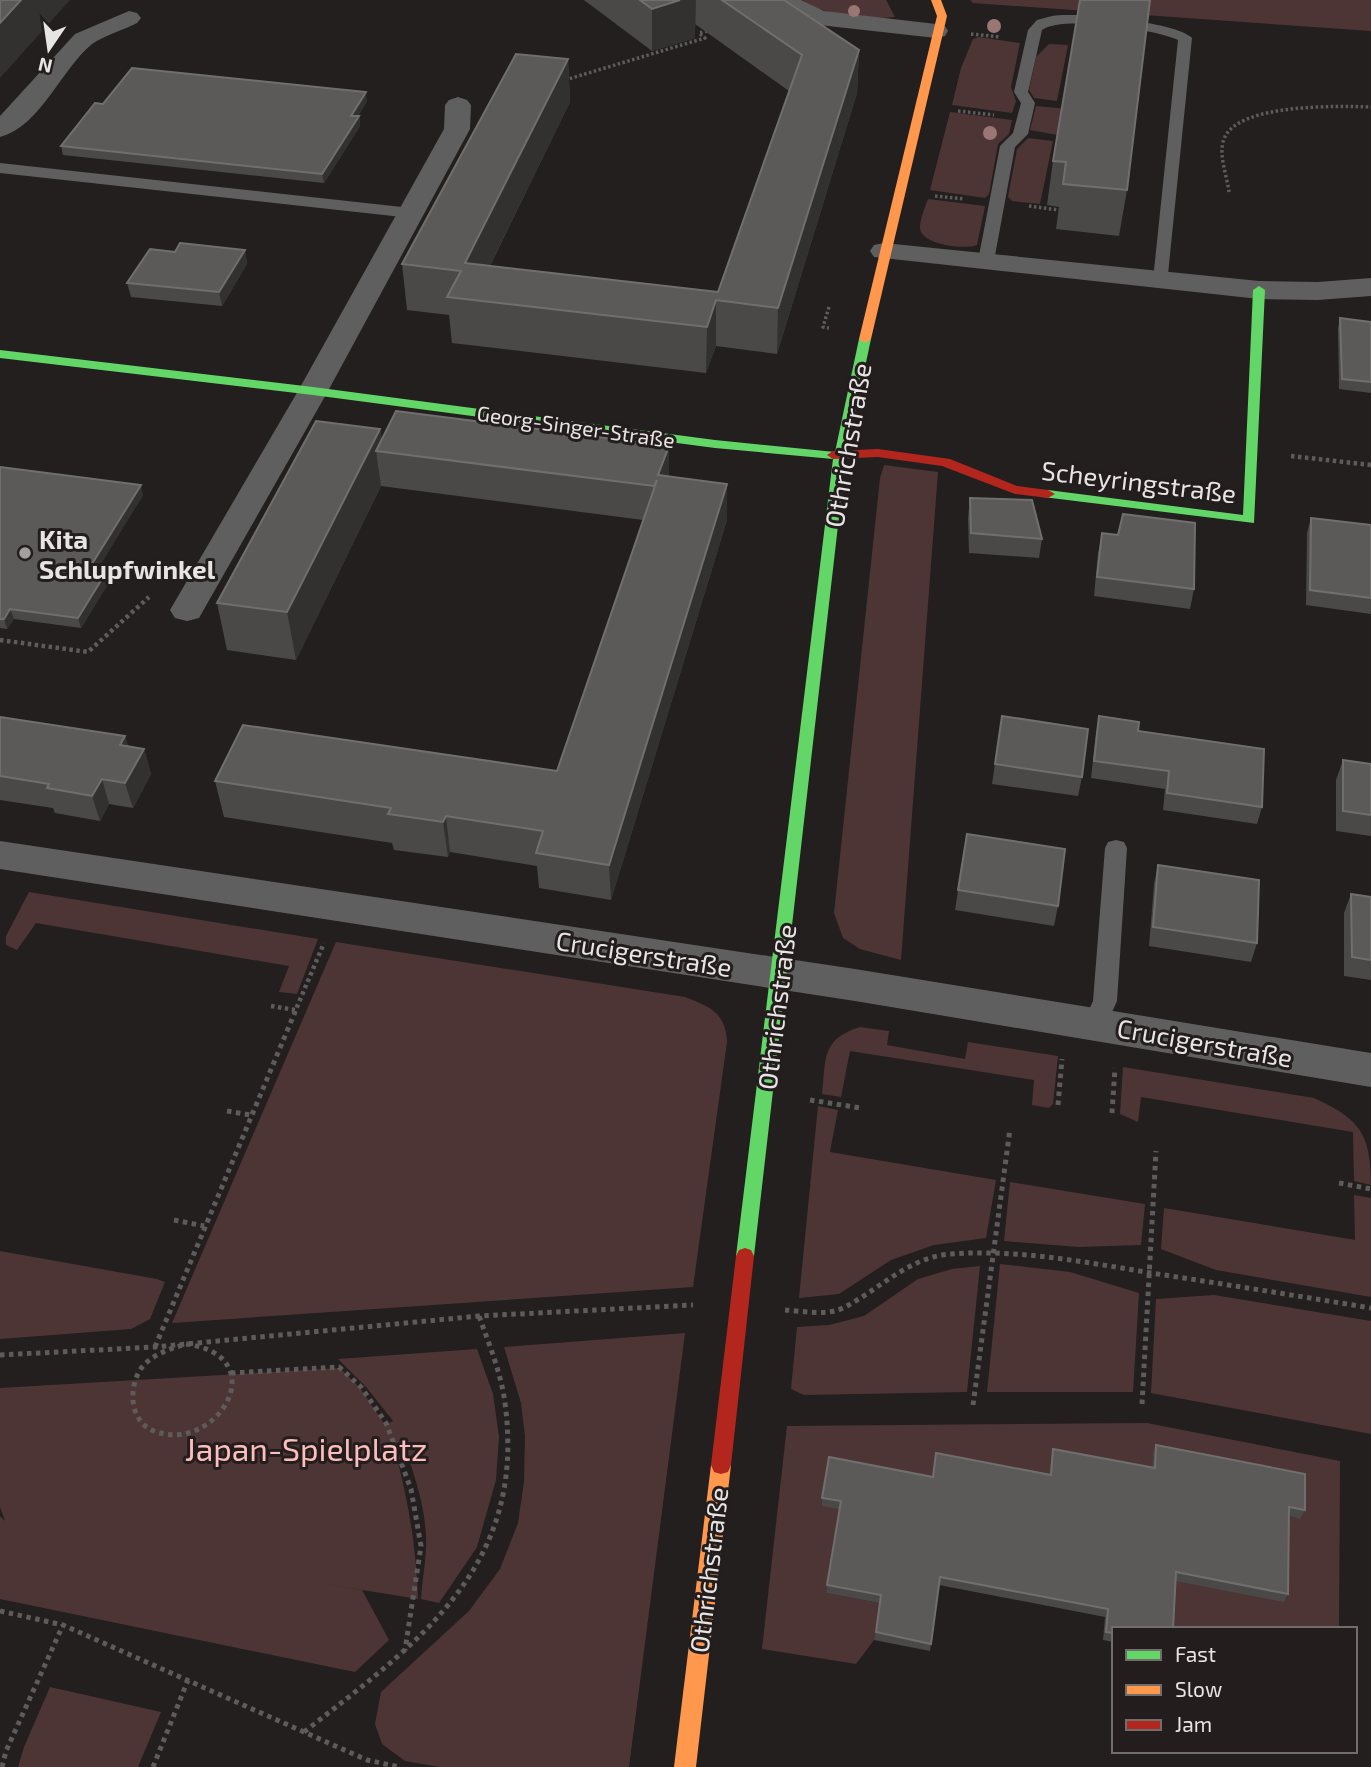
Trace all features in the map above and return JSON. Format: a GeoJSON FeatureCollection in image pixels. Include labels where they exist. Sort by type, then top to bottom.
{"type":"FeatureCollection","features":[{"type":"Feature","properties":{"kind":"street"},"geometry":{"type":"LineString","coordinates":[[783,0],[819,18],[936,31]]}},
{"type":"Feature","properties":{"kind":"street"},"geometry":{"type":"LineString","coordinates":[[912,0],[936,31]]}},
{"type":"Feature","properties":{"kind":"street","name":"Othrichstraße"},"geometry":{"type":"LineString","coordinates":[[685,1767],[840,456],[884,251],[933,65],[936,31],[942,16],[936,0]]}},
{"type":"Feature","properties":{"kind":"street"},"geometry":{"type":"LineString","coordinates":[[0,129],[19,114],[84,39],[129,18]]}},
{"type":"Feature","properties":{"kind":"street"},"geometry":{"type":"LineString","coordinates":[[187,610],[313,391],[457,129],[458,105]]}},
{"type":"Feature","properties":{"kind":"street"},"geometry":{"type":"LineString","coordinates":[[884,251],[1259,290],[1304,291],[1371,287]]}},
{"type":"Feature","properties":{"kind":"street","name":"Scheyringstraße"},"geometry":{"type":"LineString","coordinates":[[840,456],[878,453],[945,462],[1015,490],[1249,520],[1259,290]]}},
{"type":"Feature","properties":{"kind":"street","name":"Georg-Singer-Straße"},"geometry":{"type":"LineString","coordinates":[[0,354],[313,391],[715,444],[840,456]]}},
{"type":"Feature","properties":{"kind":"street","name":"Crucigerstraße"},"geometry":{"type":"LineString","coordinates":[[0,855],[1096,1023],[1371,1070]]}},
{"type":"Feature","properties":{"kind":"lane"},"geometry":{"type":"LineString","coordinates":[[986,261],[1008,146],[1020,134],[1028,103],[1021,92],[1036,28],[1051,20],[1075,19],[1165,30],[1185,38],[1161,279]]}},
{"type":"Feature","properties":{"kind":"lane"},"geometry":{"type":"LineString","coordinates":[[0,168],[411,213]]}},
{"type":"Feature","properties":{"kind":"lane"},"geometry":{"type":"LineString","coordinates":[[1096,1023],[1105,1001],[1116,848]]}},
{"type":"Feature","properties":{"kind":"path"},"geometry":{"type":"LineString","coordinates":[[565,80],[705,38],[699,33],[713,29],[704,22]]}},
{"type":"Feature","properties":{"kind":"path"},"geometry":{"type":"LineString","coordinates":[[970,34],[995,36]]}},
{"type":"Feature","properties":{"kind":"path"},"geometry":{"type":"LineString","coordinates":[[1228,192],[1223,140],[1232,127],[1258,116],[1294,108],[1318,105],[1371,107]]}},
{"type":"Feature","properties":{"kind":"path"},"geometry":{"type":"LineString","coordinates":[[972,112],[1002,116]]}},
{"type":"Feature","properties":{"kind":"path"},"geometry":{"type":"LineString","coordinates":[[1252,452],[1371,465]]}},
{"type":"Feature","properties":{"kind":"path"},"geometry":{"type":"LineString","coordinates":[[0,640],[88,652],[148,597],[204,581]]}},
{"type":"Feature","properties":{"kind":"path"},"geometry":{"type":"LineString","coordinates":[[155,1347],[325,941]]}},
{"type":"Feature","properties":{"kind":"path"},"geometry":{"type":"LineString","coordinates":[[271,1006],[295,1010]]}},
{"type":"Feature","properties":{"kind":"path"},"geometry":{"type":"LineString","coordinates":[[1058,1105],[1062,1051]]}},
{"type":"Feature","properties":{"kind":"path"},"geometry":{"type":"LineString","coordinates":[[1112,1113],[1116,1060]]}},
{"type":"Feature","properties":{"kind":"path"},"geometry":{"type":"LineString","coordinates":[[809,1100],[861,1108]]}},
{"type":"Feature","properties":{"kind":"path"},"geometry":{"type":"LineString","coordinates":[[227,1111],[251,1115]]}},
{"type":"Feature","properties":{"kind":"path"},"geometry":{"type":"LineString","coordinates":[[973,1405],[1010,1129]]}},
{"type":"Feature","properties":{"kind":"path"},"geometry":{"type":"LineString","coordinates":[[1142,1404],[1156,1151]]}},
{"type":"Feature","properties":{"kind":"path"},"geometry":{"type":"LineString","coordinates":[[1339,1183],[1371,1189]]}},
{"type":"Feature","properties":{"kind":"path"},"geometry":{"type":"LineString","coordinates":[[174,1220],[204,1226]]}},
{"type":"Feature","properties":{"kind":"path"},"geometry":{"type":"LineString","coordinates":[[0,1355],[155,1347],[479,1317],[653,1306],[834,1311],[854,1302],[882,1281],[922,1262],[947,1254],[1066,1259],[1371,1308]]}},
{"type":"Feature","properties":{"kind":"path"},"geometry":{"type":"LineString","coordinates":[[304,1732],[405,1651],[449,1608],[472,1579],[489,1546],[503,1501],[508,1458],[505,1404],[498,1373],[479,1317]]}},
{"type":"Feature","properties":{"kind":"path"},"geometry":{"type":"LineString","coordinates":[[205,1345],[218,1352],[228,1363],[231,1373],[231,1393],[224,1408],[211,1422],[181,1435],[164,1435],[150,1430],[139,1421],[132,1409],[130,1395],[133,1380],[142,1366],[155,1354],[171,1346],[205,1345]]}},
{"type":"Feature","properties":{"kind":"path"},"geometry":{"type":"LineString","coordinates":[[231,1373],[339,1367],[361,1387],[386,1423],[411,1489],[421,1546],[405,1651]]}},
{"type":"Feature","properties":{"kind":"path"},"geometry":{"type":"LineString","coordinates":[[0,1611],[63,1625],[367,1760],[399,1767]]}},
{"type":"Feature","properties":{"kind":"path"},"geometry":{"type":"LineString","coordinates":[[2,1767],[6,1751],[63,1625]]}},
{"type":"Feature","properties":{"kind":"path"},"geometry":{"type":"LineString","coordinates":[[153,1767],[188,1680]]}},
{"type":"Feature","properties":{"kind":"green space"},"geometry":{"type":"Polygon","coordinates":[[[802,0],[886,0],[895,17],[871,18],[835,14],[802,0]]]}},
{"type":"Feature","properties":{"kind":"green space"},"geometry":{"type":"Polygon","coordinates":[[[970,0],[1371,0],[1371,31],[973,3],[970,0]]]}},
{"type":"Feature","properties":{"kind":"green space"},"geometry":{"type":"Polygon","coordinates":[[[979,37],[1020,43],[1011,87],[1016,101],[1012,113],[952,105],[961,68],[973,39],[979,37]]]}},
{"type":"Feature","properties":{"kind":"green space"},"geometry":{"type":"Polygon","coordinates":[[[1049,44],[1068,45],[1057,101],[1034,98],[1029,90],[1036,57],[1049,44]]]}},
{"type":"Feature","properties":{"kind":"green space"},"geometry":{"type":"Polygon","coordinates":[[[1036,106],[1068,109],[1063,136],[1030,130],[1036,106]]]}},
{"type":"Feature","properties":{"kind":"green space"},"geometry":{"type":"Polygon","coordinates":[[[950,112],[1012,120],[1009,134],[998,144],[989,194],[985,198],[930,190],[950,112]]]}},
{"type":"Feature","properties":{"kind":"green space"},"geometry":{"type":"Polygon","coordinates":[[[1028,138],[1053,141],[1040,204],[1012,201],[1008,197],[1017,149],[1028,138]]]}},
{"type":"Feature","properties":{"kind":"green space"},"geometry":{"type":"Polygon","coordinates":[[[928,199],[985,206],[977,245],[944,245],[922,234],[921,221],[928,199]]]}},
{"type":"Feature","properties":{"kind":"green space"},"geometry":{"type":"Polygon","coordinates":[[[884,465],[938,472],[901,960],[860,949],[843,938],[834,913],[880,478],[884,465]]]}},
{"type":"Feature","properties":{"kind":"green space"},"geometry":{"type":"Polygon","coordinates":[[[29,892],[318,939],[297,994],[279,992],[289,966],[36,923],[17,950],[6,945],[6,936],[29,892]]]}},
{"type":"Feature","properties":{"kind":"green space"},"geometry":{"type":"Polygon","coordinates":[[[336,942],[685,997],[715,1012],[723,1024],[727,1042],[693,1287],[172,1323],[336,942]]]}},
{"type":"Feature","properties":{"kind":"green space"},"geometry":{"type":"Polygon","coordinates":[[[860,1027],[889,1031],[887,1045],[965,1059],[968,1042],[1058,1056],[1053,1104],[1049,1108],[1032,1105],[1034,1080],[850,1051],[841,1097],[822,1094],[825,1061],[832,1044],[847,1032],[860,1027]]]}},
{"type":"Feature","properties":{"kind":"green space"},"geometry":{"type":"Polygon","coordinates":[[[1123,1067],[1314,1098],[1342,1113],[1360,1130],[1369,1153],[1371,1185],[1354,1181],[1353,1132],[1141,1097],[1138,1122],[1120,1114],[1123,1067]]]}},
{"type":"Feature","properties":{"kind":"green space"},"geometry":{"type":"Polygon","coordinates":[[[818,1106],[838,1110],[830,1152],[996,1180],[986,1238],[934,1245],[891,1260],[839,1294],[799,1298],[818,1106]]]}},
{"type":"Feature","properties":{"kind":"green space"},"geometry":{"type":"Polygon","coordinates":[[[1010,1182],[1145,1204],[1141,1245],[1078,1247],[1004,1241],[1010,1182]]]}},
{"type":"Feature","properties":{"kind":"green space"},"geometry":{"type":"Polygon","coordinates":[[[1354,1195],[1371,1198],[1371,1297],[1216,1270],[1161,1249],[1164,1208],[1355,1240],[1354,1195]]]}},
{"type":"Feature","properties":{"kind":"green space"},"geometry":{"type":"Polygon","coordinates":[[[0,1251],[165,1282],[150,1319],[131,1329],[0,1339],[0,1251]]]}},
{"type":"Feature","properties":{"kind":"green space"},"geometry":{"type":"Polygon","coordinates":[[[1000,1264],[1070,1272],[1139,1293],[1133,1392],[987,1392],[1000,1264]]]}},
{"type":"Feature","properties":{"kind":"green space"},"geometry":{"type":"Polygon","coordinates":[[[980,1266],[967,1392],[804,1395],[791,1389],[797,1327],[829,1325],[864,1316],[918,1279],[952,1269],[980,1266]]]}},
{"type":"Feature","properties":{"kind":"green space"},"geometry":{"type":"Polygon","coordinates":[[[1214,1295],[1371,1321],[1371,1434],[1151,1393],[1156,1299],[1214,1295]]]}},
{"type":"Feature","properties":{"kind":"green space"},"geometry":{"type":"Polygon","coordinates":[[[685,1333],[629,1767],[440,1767],[405,1761],[382,1744],[375,1724],[381,1692],[469,1611],[500,1569],[518,1523],[524,1482],[525,1436],[521,1403],[504,1347],[685,1333]]]}},
{"type":"Feature","properties":{"kind":"green space","name":"Japan-Spielplatz"},"geometry":{"type":"Polygon","coordinates":[[[477,1349],[493,1394],[499,1437],[496,1480],[477,1547],[439,1603],[421,1599],[426,1550],[425,1523],[416,1482],[403,1443],[394,1447],[410,1522],[418,1599],[314,1582],[362,1590],[389,1640],[355,1672],[0,1599],[0,1516],[5,1521],[0,1507],[0,1388],[340,1368],[360,1388],[385,1425],[393,1421],[367,1388],[338,1359],[477,1349]]]}},
{"type":"Feature","properties":{"kind":"green space"},"geometry":{"type":"Polygon","coordinates":[[[1147,1423],[1340,1461],[1339,1627],[1170,1627],[1172,1580],[1285,1516],[1300,1518],[1153,1454],[1151,1493],[1051,1458],[1048,1484],[935,1461],[929,1502],[840,1509],[826,1593],[879,1603],[874,1640],[856,1664],[762,1649],[787,1426],[1147,1423]]]}},
{"type":"Feature","properties":{"kind":"green space"},"geometry":{"type":"Polygon","coordinates":[[[50,1687],[161,1712],[138,1767],[18,1767],[50,1687]]]}},
{"type":"Feature","properties":{"kind":"building"},"geometry":{"type":"Polygon","coordinates":[[[0,0],[21,0],[0,23],[0,0]]]}},
{"type":"Feature","properties":{"kind":"building"},"geometry":{"type":"Polygon","coordinates":[[[640,0],[680,0],[652,9],[640,0]]]}},
{"type":"Feature","properties":{"kind":"building"},"geometry":{"type":"Polygon","coordinates":[[[722,0],[784,0],[859,50],[778,308],[716,300],[707,327],[447,297],[461,271],[402,264],[516,54],[568,59],[465,263],[718,292],[802,55],[722,0]]]}},
{"type":"Feature","properties":{"kind":"building"},"geometry":{"type":"Polygon","coordinates":[[[1080,0],[1150,0],[1127,190],[1063,184],[1066,162],[1053,161],[1080,0]]]}},
{"type":"Feature","properties":{"kind":"building"},"geometry":{"type":"Polygon","coordinates":[[[132,68],[366,92],[351,116],[359,116],[322,174],[61,146],[95,103],[103,104],[132,68]]]}},
{"type":"Feature","properties":{"kind":"building"},"geometry":{"type":"Polygon","coordinates":[[[180,243],[245,250],[219,292],[127,283],[150,249],[175,252],[180,243]]]}},
{"type":"Feature","properties":{"kind":"building"},"geometry":{"type":"Polygon","coordinates":[[[1340,318],[1371,322],[1371,382],[1342,379],[1340,318]]]}},
{"type":"Feature","properties":{"kind":"building"},"geometry":{"type":"Polygon","coordinates":[[[396,411],[669,446],[658,475],[727,484],[609,865],[536,853],[543,831],[446,816],[443,822],[388,814],[391,808],[215,781],[243,725],[557,771],[657,480],[654,486],[376,451],[396,411]]]}},
{"type":"Feature","properties":{"kind":"building"},"geometry":{"type":"Polygon","coordinates":[[[316,421],[380,429],[287,612],[217,603],[316,421]]]}},
{"type":"Feature","properties":{"kind":"building","name":"Kita Schlupfwinkel"},"geometry":{"type":"Polygon","coordinates":[[[0,467],[141,485],[87,572],[105,574],[78,618],[10,609],[4,619],[0,619],[0,467]]]}},
{"type":"Feature","properties":{"kind":"building"},"geometry":{"type":"Polygon","coordinates":[[[970,498],[1032,500],[1042,539],[971,533],[970,498]]]}},
{"type":"Feature","properties":{"kind":"building"},"geometry":{"type":"Polygon","coordinates":[[[1123,514],[1195,523],[1194,589],[1097,577],[1102,533],[1118,535],[1123,514]]]}},
{"type":"Feature","properties":{"kind":"building"},"geometry":{"type":"Polygon","coordinates":[[[1311,518],[1371,525],[1371,598],[1310,590],[1311,518]]]}},
{"type":"Feature","properties":{"kind":"building"},"geometry":{"type":"Polygon","coordinates":[[[1002,716],[1088,729],[1082,777],[995,764],[1002,716]]]}},
{"type":"Feature","properties":{"kind":"building"},"geometry":{"type":"Polygon","coordinates":[[[1099,716],[1139,722],[1138,731],[1264,749],[1262,807],[1167,793],[1169,771],[1094,761],[1099,716]]]}},
{"type":"Feature","properties":{"kind":"building"},"geometry":{"type":"Polygon","coordinates":[[[0,717],[125,736],[120,745],[144,749],[125,783],[102,779],[92,796],[47,788],[49,784],[0,776],[0,717]]]}},
{"type":"Feature","properties":{"kind":"building"},"geometry":{"type":"Polygon","coordinates":[[[1343,760],[1371,764],[1371,815],[1343,811],[1343,760]]]}},
{"type":"Feature","properties":{"kind":"building"},"geometry":{"type":"Polygon","coordinates":[[[967,834],[1065,849],[1058,906],[958,890],[967,834]]]}},
{"type":"Feature","properties":{"kind":"building"},"geometry":{"type":"Polygon","coordinates":[[[1158,865],[1259,880],[1257,943],[1153,927],[1158,865]]]}},
{"type":"Feature","properties":{"kind":"building"},"geometry":{"type":"Polygon","coordinates":[[[1351,894],[1371,897],[1371,960],[1352,957],[1351,894]]]}},
{"type":"Feature","properties":{"kind":"building"},"geometry":{"type":"Polygon","coordinates":[[[1156,1445],[1305,1474],[1305,1510],[1289,1507],[1288,1594],[1176,1572],[1173,1627],[1112,1627],[1112,1633],[1106,1632],[1108,1609],[940,1577],[931,1644],[876,1632],[881,1595],[827,1585],[841,1501],[822,1498],[829,1457],[933,1477],[936,1453],[1051,1475],[1053,1449],[1155,1468],[1156,1445]]]}},
{"type":"Feature","properties":{"kind":"traffic: fast"},"geometry":{"type":"LineString","coordinates":[[1048,494],[1249,520],[1259,290]]}},
{"type":"Feature","properties":{"kind":"traffic: fast"},"geometry":{"type":"LineString","coordinates":[[745,1256],[840,456],[865,339]]}},
{"type":"Feature","properties":{"kind":"traffic: fast"},"geometry":{"type":"LineString","coordinates":[[0,354],[313,391],[715,444],[833,455]]}},
{"type":"Feature","properties":{"kind":"traffic: slow"},"geometry":{"type":"LineString","coordinates":[[865,339],[942,16],[936,0]]}},
{"type":"Feature","properties":{"kind":"traffic: slow"},"geometry":{"type":"LineString","coordinates":[[685,1767],[721,1465]]}},
{"type":"Feature","properties":{"kind":"traffic: jam"},"geometry":{"type":"LineString","coordinates":[[833,455],[878,453],[945,462],[1015,490],[1048,494]]}},
{"type":"Feature","properties":{"kind":"traffic: jam"},"geometry":{"type":"LineString","coordinates":[[721,1465],[745,1256]]}},
{"type":"Feature","properties":{"kind":"place","name":"Kita Schlupfwinkel"},"geometry":{"type":"Point","coordinates":[25,553]}}]}
